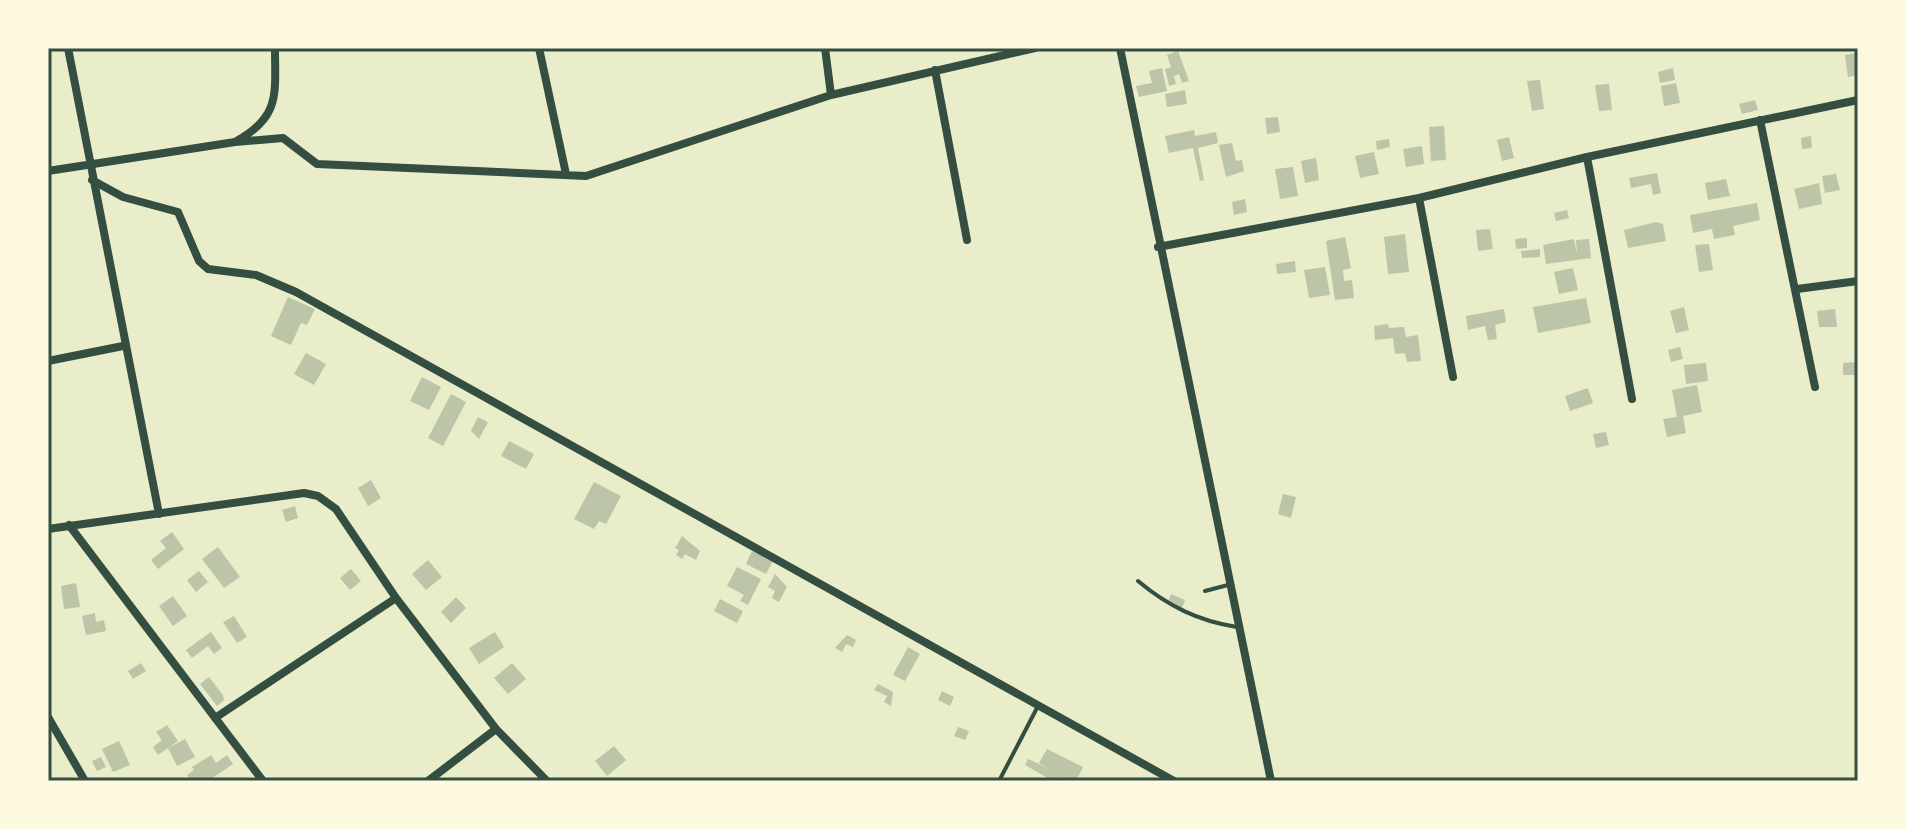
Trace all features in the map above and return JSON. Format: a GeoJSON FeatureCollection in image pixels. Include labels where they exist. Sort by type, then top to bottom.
{"type":"FeatureCollection","features":[{"type":"Feature","properties":{"kind":"street"},"geometry":{"type":"LineString","coordinates":[[68,48],[123,346],[159,514]]}},
{"type":"Feature","properties":{"kind":"street"},"geometry":{"type":"LineString","coordinates":[[235,142],[263,123],[273,109],[275,48]]}},
{"type":"Feature","properties":{"kind":"street"},"geometry":{"type":"LineString","coordinates":[[539,48],[566,174]]}},
{"type":"Feature","properties":{"kind":"street"},"geometry":{"type":"LineString","coordinates":[[825,48],[831,95]]}},
{"type":"Feature","properties":{"kind":"street"},"geometry":{"type":"LineString","coordinates":[[48,171],[235,142],[283,138],[317,164],[586,176],[831,95],[1035,48]]}},
{"type":"Feature","properties":{"kind":"street"},"geometry":{"type":"LineString","coordinates":[[1120,48],[1158,247],[1271,781]]}},
{"type":"Feature","properties":{"kind":"street"},"geometry":{"type":"LineString","coordinates":[[935,70],[967,240]]}},
{"type":"Feature","properties":{"kind":"street"},"geometry":{"type":"LineString","coordinates":[[1158,247],[1419,198],[1587,157],[1858,100]]}},
{"type":"Feature","properties":{"kind":"street"},"geometry":{"type":"LineString","coordinates":[[1760,120],[1815,387]]}},
{"type":"Feature","properties":{"kind":"street"},"geometry":{"type":"LineString","coordinates":[[1587,157],[1632,399]]}},
{"type":"Feature","properties":{"kind":"street"},"geometry":{"type":"LineString","coordinates":[[92,180],[123,197],[178,212],[199,261],[208,269],[256,275],[296,292],[1174,781]]}},
{"type":"Feature","properties":{"kind":"street"},"geometry":{"type":"LineString","coordinates":[[1419,198],[1453,377]]}},
{"type":"Feature","properties":{"kind":"street"},"geometry":{"type":"LineString","coordinates":[[1797,289],[1858,281]]}},
{"type":"Feature","properties":{"kind":"street"},"geometry":{"type":"LineString","coordinates":[[48,361],[123,346]]}},
{"type":"Feature","properties":{"kind":"street"},"geometry":{"type":"LineString","coordinates":[[48,529],[304,493],[318,496],[336,509],[396,598],[496,729],[547,781]]}},
{"type":"Feature","properties":{"kind":"street"},"geometry":{"type":"LineString","coordinates":[[69,525],[263,781]]}},
{"type":"Feature","properties":{"kind":"street"},"geometry":{"type":"LineString","coordinates":[[215,718],[396,598]]}},
{"type":"Feature","properties":{"kind":"street"},"geometry":{"type":"LineString","coordinates":[[48,717],[85,781]]}},
{"type":"Feature","properties":{"kind":"street"},"geometry":{"type":"LineString","coordinates":[[428,781],[496,729]]}},
{"type":"Feature","properties":{"kind":"lane"},"geometry":{"type":"LineString","coordinates":[[1138,581],[1170,606],[1216,624],[1237,627]]}},
{"type":"Feature","properties":{"kind":"lane"},"geometry":{"type":"LineString","coordinates":[[1205,591],[1228,585]]}},
{"type":"Feature","properties":{"kind":"lane"},"geometry":{"type":"LineString","coordinates":[[999,781],[1038,706]]}},
{"type":"Feature","properties":{"kind":"building"},"geometry":{"type":"Polygon","coordinates":[[[1178,51],[1189,81],[1182,83],[1179,74],[1174,76],[1176,84],[1169,86],[1165,69],[1171,67],[1167,55],[1178,51]]]}},
{"type":"Feature","properties":{"kind":"building"},"geometry":{"type":"Polygon","coordinates":[[[1858,53],[1858,75],[1848,77],[1845,55],[1858,53]]]}},
{"type":"Feature","properties":{"kind":"building"},"geometry":{"type":"Polygon","coordinates":[[[1162,68],[1167,91],[1139,97],[1136,86],[1152,83],[1149,71],[1162,68]]]}},
{"type":"Feature","properties":{"kind":"building"},"geometry":{"type":"Polygon","coordinates":[[[1673,68],[1675,80],[1660,83],[1658,72],[1673,68]]]}},
{"type":"Feature","properties":{"kind":"building"},"geometry":{"type":"Polygon","coordinates":[[[1540,80],[1544,109],[1532,111],[1527,81],[1540,80]]]}},
{"type":"Feature","properties":{"kind":"building"},"geometry":{"type":"Polygon","coordinates":[[[1676,83],[1680,103],[1664,106],[1661,86],[1676,83]]]}},
{"type":"Feature","properties":{"kind":"building"},"geometry":{"type":"Polygon","coordinates":[[[1609,84],[1612,110],[1599,111],[1595,85],[1609,84]]]}},
{"type":"Feature","properties":{"kind":"building"},"geometry":{"type":"Polygon","coordinates":[[[1185,90],[1187,104],[1167,107],[1165,94],[1185,90]]]}},
{"type":"Feature","properties":{"kind":"building"},"geometry":{"type":"Polygon","coordinates":[[[1755,100],[1758,110],[1742,114],[1739,104],[1755,100]]]}},
{"type":"Feature","properties":{"kind":"building"},"geometry":{"type":"Polygon","coordinates":[[[1278,117],[1280,132],[1267,134],[1265,118],[1278,117]]]}},
{"type":"Feature","properties":{"kind":"building"},"geometry":{"type":"Polygon","coordinates":[[[1444,126],[1446,160],[1431,161],[1429,127],[1444,126]]]}},
{"type":"Feature","properties":{"kind":"building"},"geometry":{"type":"Polygon","coordinates":[[[1194,130],[1195,136],[1216,132],[1218,143],[1198,148],[1204,180],[1200,181],[1193,148],[1169,153],[1165,136],[1194,130]]]}},
{"type":"Feature","properties":{"kind":"building"},"geometry":{"type":"Polygon","coordinates":[[[1811,136],[1812,148],[1802,149],[1801,138],[1811,136]]]}},
{"type":"Feature","properties":{"kind":"building"},"geometry":{"type":"Polygon","coordinates":[[[1509,137],[1514,158],[1502,161],[1497,140],[1509,137]]]}},
{"type":"Feature","properties":{"kind":"building"},"geometry":{"type":"Polygon","coordinates":[[[1389,139],[1390,147],[1377,150],[1376,141],[1389,139]]]}},
{"type":"Feature","properties":{"kind":"building"},"geometry":{"type":"Polygon","coordinates":[[[1232,143],[1236,161],[1242,160],[1244,171],[1226,177],[1219,145],[1232,143]]]}},
{"type":"Feature","properties":{"kind":"building"},"geometry":{"type":"Polygon","coordinates":[[[1422,146],[1424,164],[1406,167],[1403,149],[1422,146]]]}},
{"type":"Feature","properties":{"kind":"building"},"geometry":{"type":"Polygon","coordinates":[[[1374,152],[1379,174],[1360,178],[1355,156],[1374,152]]]}},
{"type":"Feature","properties":{"kind":"building"},"geometry":{"type":"Polygon","coordinates":[[[1316,158],[1319,180],[1305,183],[1301,161],[1316,158]]]}},
{"type":"Feature","properties":{"kind":"building"},"geometry":{"type":"Polygon","coordinates":[[[1293,167],[1298,196],[1280,199],[1275,169],[1293,167]]]}},
{"type":"Feature","properties":{"kind":"building"},"geometry":{"type":"Polygon","coordinates":[[[1657,173],[1661,193],[1653,195],[1651,184],[1631,188],[1629,178],[1657,173]]]}},
{"type":"Feature","properties":{"kind":"building"},"geometry":{"type":"Polygon","coordinates":[[[1836,174],[1840,190],[1825,193],[1822,176],[1836,174]]]}},
{"type":"Feature","properties":{"kind":"building"},"geometry":{"type":"Polygon","coordinates":[[[1726,179],[1730,196],[1708,200],[1705,183],[1726,179]]]}},
{"type":"Feature","properties":{"kind":"building"},"geometry":{"type":"Polygon","coordinates":[[[1819,183],[1822,204],[1799,209],[1794,189],[1819,183]]]}},
{"type":"Feature","properties":{"kind":"building"},"geometry":{"type":"Polygon","coordinates":[[[1245,199],[1247,212],[1234,215],[1232,202],[1245,199]]]}},
{"type":"Feature","properties":{"kind":"building"},"geometry":{"type":"Polygon","coordinates":[[[1757,203],[1760,220],[1733,226],[1735,235],[1714,239],[1712,229],[1693,233],[1690,215],[1757,203]]]}},
{"type":"Feature","properties":{"kind":"building"},"geometry":{"type":"Polygon","coordinates":[[[1567,210],[1569,218],[1556,221],[1554,213],[1567,210]]]}},
{"type":"Feature","properties":{"kind":"building"},"geometry":{"type":"Polygon","coordinates":[[[1656,222],[1663,224],[1666,241],[1628,248],[1624,230],[1656,222]]]}},
{"type":"Feature","properties":{"kind":"building"},"geometry":{"type":"Polygon","coordinates":[[[1490,229],[1493,249],[1478,251],[1476,230],[1490,229]]]}},
{"type":"Feature","properties":{"kind":"building"},"geometry":{"type":"Polygon","coordinates":[[[1405,234],[1409,272],[1388,274],[1384,237],[1405,234]]]}},
{"type":"Feature","properties":{"kind":"building"},"geometry":{"type":"Polygon","coordinates":[[[1345,237],[1351,268],[1343,270],[1344,281],[1352,280],[1354,298],[1335,300],[1326,241],[1345,237]]]}},
{"type":"Feature","properties":{"kind":"building"},"geometry":{"type":"Polygon","coordinates":[[[1527,238],[1527,248],[1516,249],[1515,239],[1527,238]]]}},
{"type":"Feature","properties":{"kind":"building"},"geometry":{"type":"Polygon","coordinates":[[[1574,239],[1577,254],[1576,240],[1589,239],[1591,258],[1546,264],[1543,245],[1574,239]]]}},
{"type":"Feature","properties":{"kind":"building"},"geometry":{"type":"Polygon","coordinates":[[[1709,244],[1713,270],[1699,272],[1695,245],[1709,244]]]}},
{"type":"Feature","properties":{"kind":"building"},"geometry":{"type":"Polygon","coordinates":[[[1540,249],[1540,257],[1522,258],[1521,251],[1540,249]]]}},
{"type":"Feature","properties":{"kind":"building"},"geometry":{"type":"Polygon","coordinates":[[[1295,261],[1296,272],[1277,274],[1276,264],[1295,261]]]}},
{"type":"Feature","properties":{"kind":"building"},"geometry":{"type":"Polygon","coordinates":[[[1325,267],[1330,295],[1309,298],[1304,270],[1325,267]]]}},
{"type":"Feature","properties":{"kind":"building"},"geometry":{"type":"Polygon","coordinates":[[[1573,268],[1578,290],[1559,294],[1554,272],[1573,268]]]}},
{"type":"Feature","properties":{"kind":"building"},"geometry":{"type":"Polygon","coordinates":[[[288,297],[315,309],[307,325],[301,323],[291,345],[271,336],[288,297]]]}},
{"type":"Feature","properties":{"kind":"building"},"geometry":{"type":"Polygon","coordinates":[[[1586,298],[1591,323],[1538,333],[1533,307],[1586,298]]]}},
{"type":"Feature","properties":{"kind":"building"},"geometry":{"type":"Polygon","coordinates":[[[1684,307],[1689,330],[1676,333],[1670,311],[1684,307]]]}},
{"type":"Feature","properties":{"kind":"building"},"geometry":{"type":"Polygon","coordinates":[[[1504,309],[1506,322],[1495,325],[1497,339],[1488,340],[1485,326],[1468,330],[1466,316],[1504,309]]]}},
{"type":"Feature","properties":{"kind":"building"},"geometry":{"type":"Polygon","coordinates":[[[1835,309],[1837,327],[1819,327],[1817,311],[1835,309]]]}},
{"type":"Feature","properties":{"kind":"building"},"geometry":{"type":"Polygon","coordinates":[[[1388,324],[1389,328],[1404,327],[1406,337],[1418,335],[1421,361],[1407,362],[1405,353],[1395,354],[1393,338],[1375,340],[1374,326],[1388,324]]]}},
{"type":"Feature","properties":{"kind":"building"},"geometry":{"type":"Polygon","coordinates":[[[1680,347],[1683,359],[1671,362],[1668,350],[1680,347]]]}},
{"type":"Feature","properties":{"kind":"building"},"geometry":{"type":"Polygon","coordinates":[[[306,353],[326,364],[314,385],[294,374],[306,353]]]}},
{"type":"Feature","properties":{"kind":"building"},"geometry":{"type":"Polygon","coordinates":[[[1858,362],[1858,375],[1843,375],[1843,363],[1858,362]]]}},
{"type":"Feature","properties":{"kind":"building"},"geometry":{"type":"Polygon","coordinates":[[[1706,363],[1708,381],[1686,384],[1684,365],[1706,363]]]}},
{"type":"Feature","properties":{"kind":"building"},"geometry":{"type":"Polygon","coordinates":[[[422,377],[441,387],[429,410],[410,401],[422,377]]]}},
{"type":"Feature","properties":{"kind":"building"},"geometry":{"type":"Polygon","coordinates":[[[1697,385],[1702,412],[1683,416],[1686,433],[1667,437],[1663,419],[1677,417],[1672,390],[1697,385]]]}},
{"type":"Feature","properties":{"kind":"building"},"geometry":{"type":"Polygon","coordinates":[[[1588,388],[1593,403],[1570,411],[1565,396],[1588,388]]]}},
{"type":"Feature","properties":{"kind":"building"},"geometry":{"type":"Polygon","coordinates":[[[451,394],[466,402],[443,446],[428,438],[451,394]]]}},
{"type":"Feature","properties":{"kind":"building"},"geometry":{"type":"Polygon","coordinates":[[[478,417],[488,422],[479,439],[471,431],[478,417]]]}},
{"type":"Feature","properties":{"kind":"building"},"geometry":{"type":"Polygon","coordinates":[[[1606,432],[1609,445],[1596,448],[1593,434],[1606,432]]]}},
{"type":"Feature","properties":{"kind":"building"},"geometry":{"type":"Polygon","coordinates":[[[509,441],[534,454],[526,469],[501,456],[509,441]]]}},
{"type":"Feature","properties":{"kind":"building"},"geometry":{"type":"Polygon","coordinates":[[[371,480],[381,498],[368,506],[358,488],[371,480]]]}},
{"type":"Feature","properties":{"kind":"building"},"geometry":{"type":"Polygon","coordinates":[[[594,482],[621,496],[606,524],[599,521],[594,529],[574,519],[594,482]]]}},
{"type":"Feature","properties":{"kind":"building"},"geometry":{"type":"Polygon","coordinates":[[[1283,494],[1296,497],[1291,518],[1278,514],[1283,494]]]}},
{"type":"Feature","properties":{"kind":"building"},"geometry":{"type":"Polygon","coordinates":[[[295,506],[298,518],[286,522],[282,510],[295,506]]]}},
{"type":"Feature","properties":{"kind":"building"},"geometry":{"type":"Polygon","coordinates":[[[172,532],[184,549],[158,569],[151,560],[166,548],[160,541],[172,532]]]}},
{"type":"Feature","properties":{"kind":"building"},"geometry":{"type":"Polygon","coordinates":[[[682,536],[700,551],[696,560],[685,554],[682,559],[676,555],[679,550],[675,548],[682,536]]]}},
{"type":"Feature","properties":{"kind":"building"},"geometry":{"type":"Polygon","coordinates":[[[218,547],[240,577],[224,588],[202,559],[218,547]]]}},
{"type":"Feature","properties":{"kind":"building"},"geometry":{"type":"Polygon","coordinates":[[[752,551],[773,561],[766,574],[746,564],[752,551]]]}},
{"type":"Feature","properties":{"kind":"building"},"geometry":{"type":"Polygon","coordinates":[[[428,560],[442,577],[426,590],[412,574],[428,560]]]}},
{"type":"Feature","properties":{"kind":"building"},"geometry":{"type":"Polygon","coordinates":[[[737,567],[761,579],[748,605],[740,601],[744,595],[727,586],[737,567]]]}},
{"type":"Feature","properties":{"kind":"building"},"geometry":{"type":"Polygon","coordinates":[[[351,569],[361,581],[350,590],[340,578],[351,569]]]}},
{"type":"Feature","properties":{"kind":"building"},"geometry":{"type":"Polygon","coordinates":[[[199,571],[208,582],[196,592],[187,580],[199,571]]]}},
{"type":"Feature","properties":{"kind":"building"},"geometry":{"type":"Polygon","coordinates":[[[775,574],[787,587],[779,602],[772,598],[775,591],[768,587],[775,574]]]}},
{"type":"Feature","properties":{"kind":"building"},"geometry":{"type":"Polygon","coordinates":[[[76,583],[80,607],[64,609],[61,586],[76,583]]]}},
{"type":"Feature","properties":{"kind":"building"},"geometry":{"type":"Polygon","coordinates":[[[1171,594],[1185,600],[1182,608],[1168,602],[1171,594]]]}},
{"type":"Feature","properties":{"kind":"building"},"geometry":{"type":"Polygon","coordinates":[[[173,596],[187,616],[173,626],[159,606],[173,596]]]}},
{"type":"Feature","properties":{"kind":"building"},"geometry":{"type":"Polygon","coordinates":[[[456,597],[466,608],[451,623],[441,612],[456,597]]]}},
{"type":"Feature","properties":{"kind":"building"},"geometry":{"type":"Polygon","coordinates":[[[720,599],[743,611],[737,623],[714,611],[720,599]]]}},
{"type":"Feature","properties":{"kind":"building"},"geometry":{"type":"Polygon","coordinates":[[[95,613],[96,622],[104,620],[106,631],[86,635],[82,616],[95,613]]]}},
{"type":"Feature","properties":{"kind":"building"},"geometry":{"type":"Polygon","coordinates":[[[234,616],[247,637],[237,643],[223,622],[234,616]]]}},
{"type":"Feature","properties":{"kind":"building"},"geometry":{"type":"Polygon","coordinates":[[[211,632],[222,648],[214,654],[208,646],[192,658],[186,650],[211,632]]]}},
{"type":"Feature","properties":{"kind":"building"},"geometry":{"type":"Polygon","coordinates":[[[495,632],[504,647],[479,664],[469,648],[495,632]]]}},
{"type":"Feature","properties":{"kind":"building"},"geometry":{"type":"Polygon","coordinates":[[[847,635],[856,640],[853,647],[846,644],[842,652],[835,648],[847,635]]]}},
{"type":"Feature","properties":{"kind":"building"},"geometry":{"type":"Polygon","coordinates":[[[908,647],[920,654],[905,681],[893,675],[908,647]]]}},
{"type":"Feature","properties":{"kind":"building"},"geometry":{"type":"Polygon","coordinates":[[[141,663],[146,671],[133,679],[128,671],[141,663]]]}},
{"type":"Feature","properties":{"kind":"building"},"geometry":{"type":"Polygon","coordinates":[[[512,663],[526,679],[508,694],[494,678],[512,663]]]}},
{"type":"Feature","properties":{"kind":"building"},"geometry":{"type":"Polygon","coordinates":[[[209,677],[223,695],[224,700],[217,706],[200,684],[209,677]]]}},
{"type":"Feature","properties":{"kind":"building"},"geometry":{"type":"Polygon","coordinates":[[[878,684],[893,692],[891,706],[884,702],[887,696],[874,690],[878,684]]]}},
{"type":"Feature","properties":{"kind":"building"},"geometry":{"type":"Polygon","coordinates":[[[942,691],[954,697],[950,706],[938,700],[942,691]]]}},
{"type":"Feature","properties":{"kind":"building"},"geometry":{"type":"Polygon","coordinates":[[[167,725],[178,741],[158,755],[153,747],[162,740],[156,732],[167,725]]]}},
{"type":"Feature","properties":{"kind":"building"},"geometry":{"type":"Polygon","coordinates":[[[958,727],[969,731],[965,740],[954,736],[958,727]]]}},
{"type":"Feature","properties":{"kind":"building"},"geometry":{"type":"Polygon","coordinates":[[[185,739],[195,757],[177,766],[168,748],[185,739]]]}},
{"type":"Feature","properties":{"kind":"building"},"geometry":{"type":"Polygon","coordinates":[[[119,741],[130,765],[113,772],[102,749],[119,741]]]}},
{"type":"Feature","properties":{"kind":"building"},"geometry":{"type":"Polygon","coordinates":[[[614,746],[626,760],[607,776],[595,761],[614,746]]]}},
{"type":"Feature","properties":{"kind":"building"},"geometry":{"type":"Polygon","coordinates":[[[1047,749],[1083,767],[1076,781],[1061,781],[1058,777],[1053,781],[1025,765],[1028,759],[1048,768],[1039,763],[1047,749]]]}},
{"type":"Feature","properties":{"kind":"building"},"geometry":{"type":"Polygon","coordinates":[[[211,755],[216,763],[227,755],[233,764],[208,781],[191,781],[187,775],[194,770],[192,767],[211,755]]]}},
{"type":"Feature","properties":{"kind":"building"},"geometry":{"type":"Polygon","coordinates":[[[101,757],[106,767],[97,771],[92,761],[101,757]]]}}]}
